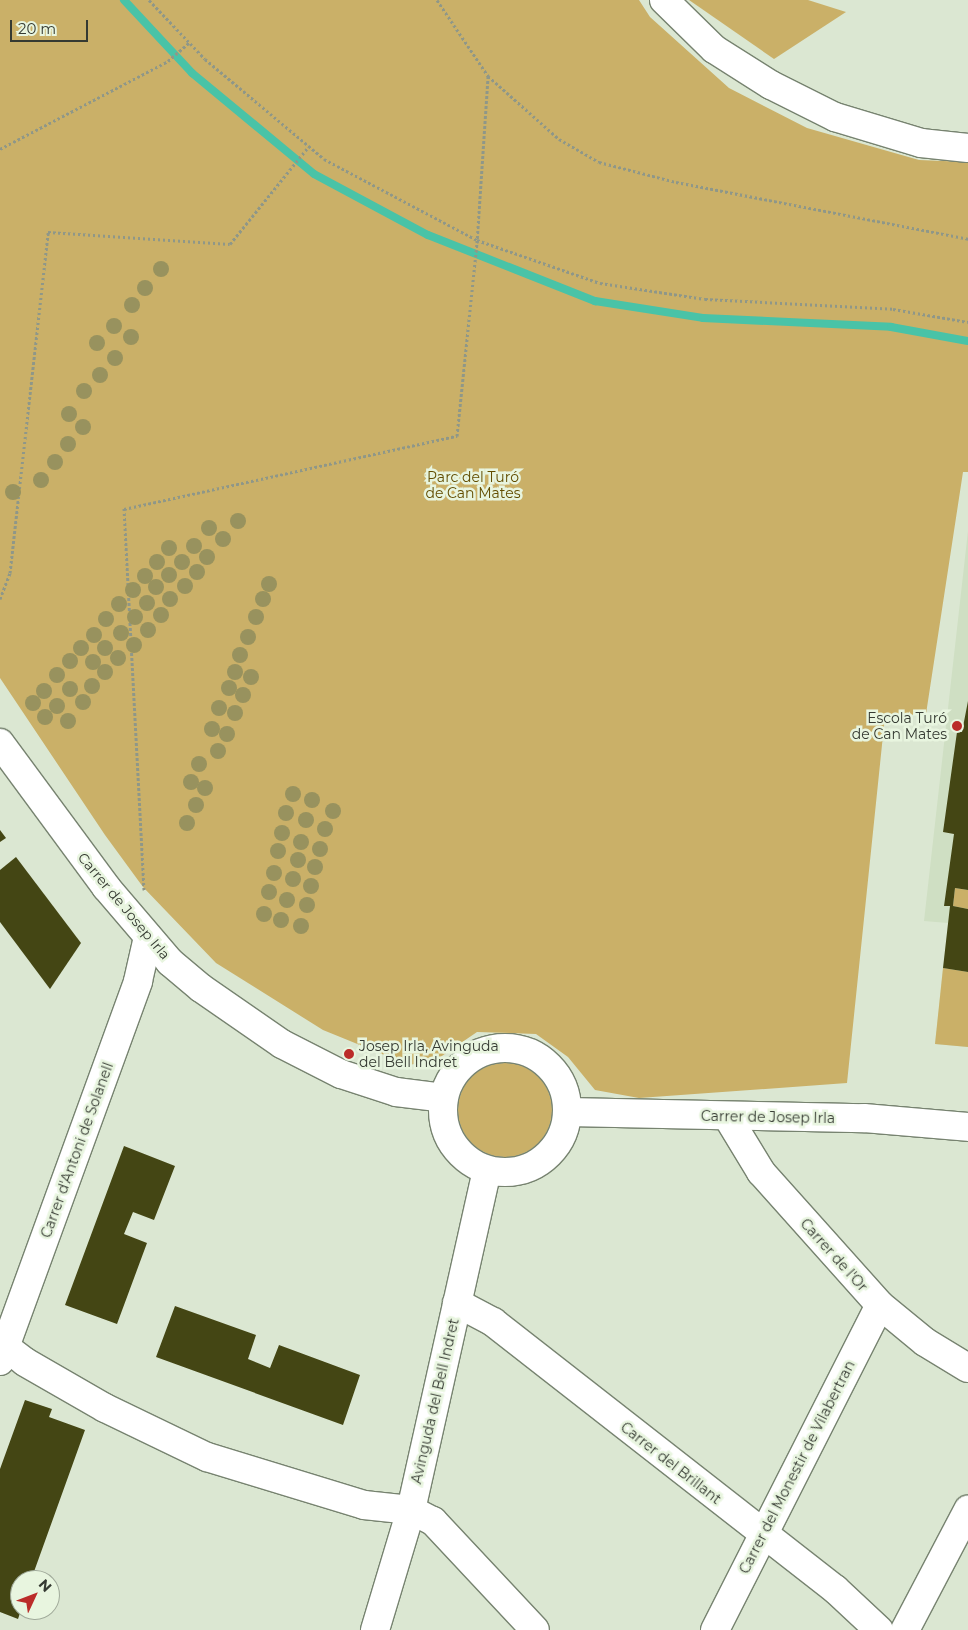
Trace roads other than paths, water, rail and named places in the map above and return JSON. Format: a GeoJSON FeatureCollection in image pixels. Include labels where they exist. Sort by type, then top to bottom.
{"type":"FeatureCollection","features":[{"type":"Feature","properties":{"kind":"street"},"geometry":{"type":"LineString","coordinates":[[664,0],[714,49],[771,86],[835,117],[921,142],[968,148]]}},
{"type":"Feature","properties":{"kind":"street","name":"Carrer de Josep Irla"},"geometry":{"type":"LineString","coordinates":[[0,742],[59,826],[148,938],[201,988],[282,1044],[341,1074],[396,1092],[444,1098]]}},
{"type":"Feature","properties":{"kind":"street","name":"Carrer d'Antoni de Solanell"},"geometry":{"type":"LineString","coordinates":[[2,1351],[138,981],[148,938]]}},
{"type":"Feature","properties":{"kind":"street"},"geometry":{"type":"LineString","coordinates":[[516,1049],[537,1056],[549,1066],[562,1084],[568,1112],[564,1133],[548,1156],[519,1171],[488,1170],[468,1160],[457,1149],[446,1130],[444,1098],[454,1075],[470,1059],[483,1052],[516,1049]]}},
{"type":"Feature","properties":{"kind":"street","name":"Carrer de Josep Irla"},"geometry":{"type":"LineString","coordinates":[[568,1112],[864,1118],[968,1127]]}},
{"type":"Feature","properties":{"kind":"street","name":"Carrer de l'Or"},"geometry":{"type":"LineString","coordinates":[[726,1116],[761,1172],[880,1305],[925,1342],[968,1368]]}},
{"type":"Feature","properties":{"kind":"street","name":"Avinguda del Bell Indret"},"geometry":{"type":"LineString","coordinates":[[375,1630],[411,1510],[488,1170]]}},
{"type":"Feature","properties":{"kind":"street","name":"Carrer del Brillant"},"geometry":{"type":"LineString","coordinates":[[457,1303],[493,1322],[835,1589],[879,1630]]}},
{"type":"Feature","properties":{"kind":"street","name":"Carrer del Monestir de Vilabertran"},"geometry":{"type":"LineString","coordinates":[[715,1630],[880,1305]]}},
{"type":"Feature","properties":{"kind":"street"},"geometry":{"type":"LineString","coordinates":[[2,1351],[105,1408],[207,1457],[364,1505],[411,1510],[433,1521],[535,1630]]}},
{"type":"Feature","properties":{"kind":"street"},"geometry":{"type":"LineString","coordinates":[[905,1630],[968,1510]]}},
{"type":"Feature","properties":{"kind":"waterway"},"geometry":{"type":"LineString","coordinates":[[124,0],[192,73],[314,174],[428,235],[595,301],[703,318],[891,327],[968,341]]}},
{"type":"Feature","properties":{"kind":"place","name":"Escola Turó de Can Mates"},"geometry":{"type":"Point","coordinates":[957,726]}},
{"type":"Feature","properties":{"kind":"place","name":"Josep Irla, Avinguda del Bell Indret"},"geometry":{"type":"Point","coordinates":[349,1054]}},
{"type":"Feature","properties":{"kind":"park label","name":"Parc del Turó de Can Mates"},"geometry":{"type":"Point","coordinates":[473,486]}}]}
